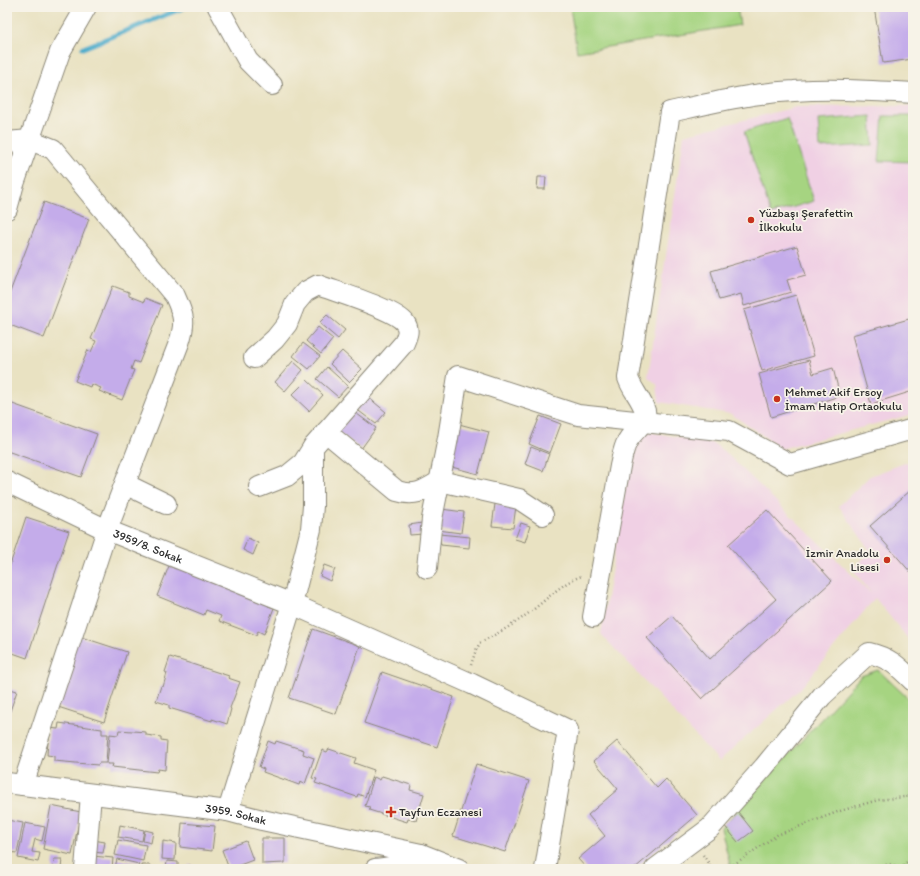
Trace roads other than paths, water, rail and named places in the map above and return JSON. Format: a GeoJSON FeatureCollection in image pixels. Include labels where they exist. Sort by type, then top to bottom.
{"type":"FeatureCollection","features":[{"type":"Feature","properties":{"kind":"street"},"geometry":{"type":"LineString","coordinates":[[7,208],[60,52],[86,7]]}},
{"type":"Feature","properties":{"kind":"street"},"geometry":{"type":"LineString","coordinates":[[218,7],[248,61],[272,85]]}},
{"type":"Feature","properties":{"kind":"street"},"geometry":{"type":"LineString","coordinates":[[593,617],[620,466],[627,441],[643,422],[645,412],[639,395],[632,388],[628,378],[670,112],[738,97],[793,91],[838,90],[913,93]]}},
{"type":"Feature","properties":{"kind":"street"},"geometry":{"type":"LineString","coordinates":[[7,142],[30,140],[53,148],[175,296],[183,312],[184,329],[107,530],[15,784]]}},
{"type":"Feature","properties":{"kind":"street"},"geometry":{"type":"LineString","coordinates":[[254,358],[279,334],[287,324],[295,304],[306,292],[318,285],[392,312],[405,323],[408,332],[404,343],[313,447],[303,463],[287,476],[259,487]]}},
{"type":"Feature","properties":{"kind":"street"},"geometry":{"type":"LineString","coordinates":[[427,568],[432,520],[458,376],[578,415],[729,431],[790,464],[913,429]]}},
{"type":"Feature","properties":{"kind":"street"},"geometry":{"type":"LineString","coordinates":[[326,432],[397,491],[409,495],[425,490],[440,481],[519,499],[543,515]]}},
{"type":"Feature","properties":{"kind":"street"},"geometry":{"type":"LineString","coordinates":[[228,811],[292,604],[311,529],[313,506],[313,447]]}},
{"type":"Feature","properties":{"kind":"street","name":"3959/8. Sokak"},"geometry":{"type":"LineString","coordinates":[[7,482],[107,530],[292,604],[472,684],[568,730],[545,869]]}},
{"type":"Feature","properties":{"kind":"street"},"geometry":{"type":"LineString","coordinates":[[125,484],[166,504]]}},
{"type":"Feature","properties":{"kind":"street"},"geometry":{"type":"LineString","coordinates":[[655,869],[710,828],[764,767],[822,696],[869,653],[881,656],[895,664],[913,681]]}},
{"type":"Feature","properties":{"kind":"street","name":"3959. Sokak"},"geometry":{"type":"LineString","coordinates":[[15,784],[228,811],[262,820],[421,854],[459,869]]}},
{"type":"Feature","properties":{"kind":"street"},"geometry":{"type":"LineString","coordinates":[[85,869],[91,794]]}},
{"type":"Feature","properties":{"kind":"street"},"geometry":{"type":"LineString","coordinates":[[376,869],[399,866],[421,854]]}},
{"type":"Feature","properties":{"kind":"waterway"},"geometry":{"type":"LineString","coordinates":[[83,48],[183,8]]}},
{"type":"Feature","properties":{"kind":"place","name":"Yüzbaşı Şerafettin İlkokulu"},"geometry":{"type":"Point","coordinates":[751,220]}},
{"type":"Feature","properties":{"kind":"place","name":"Mehmet Akif Ersoy İmam Hatip Ortaokulu"},"geometry":{"type":"Point","coordinates":[777,399]}},
{"type":"Feature","properties":{"kind":"place","name":"İzmir Anadolu Lisesi"},"geometry":{"type":"Point","coordinates":[887,560]}},
{"type":"Feature","properties":{"kind":"place","name":"Tayfun Eczanesi"},"geometry":{"type":"Point","coordinates":[391,812]}}]}
